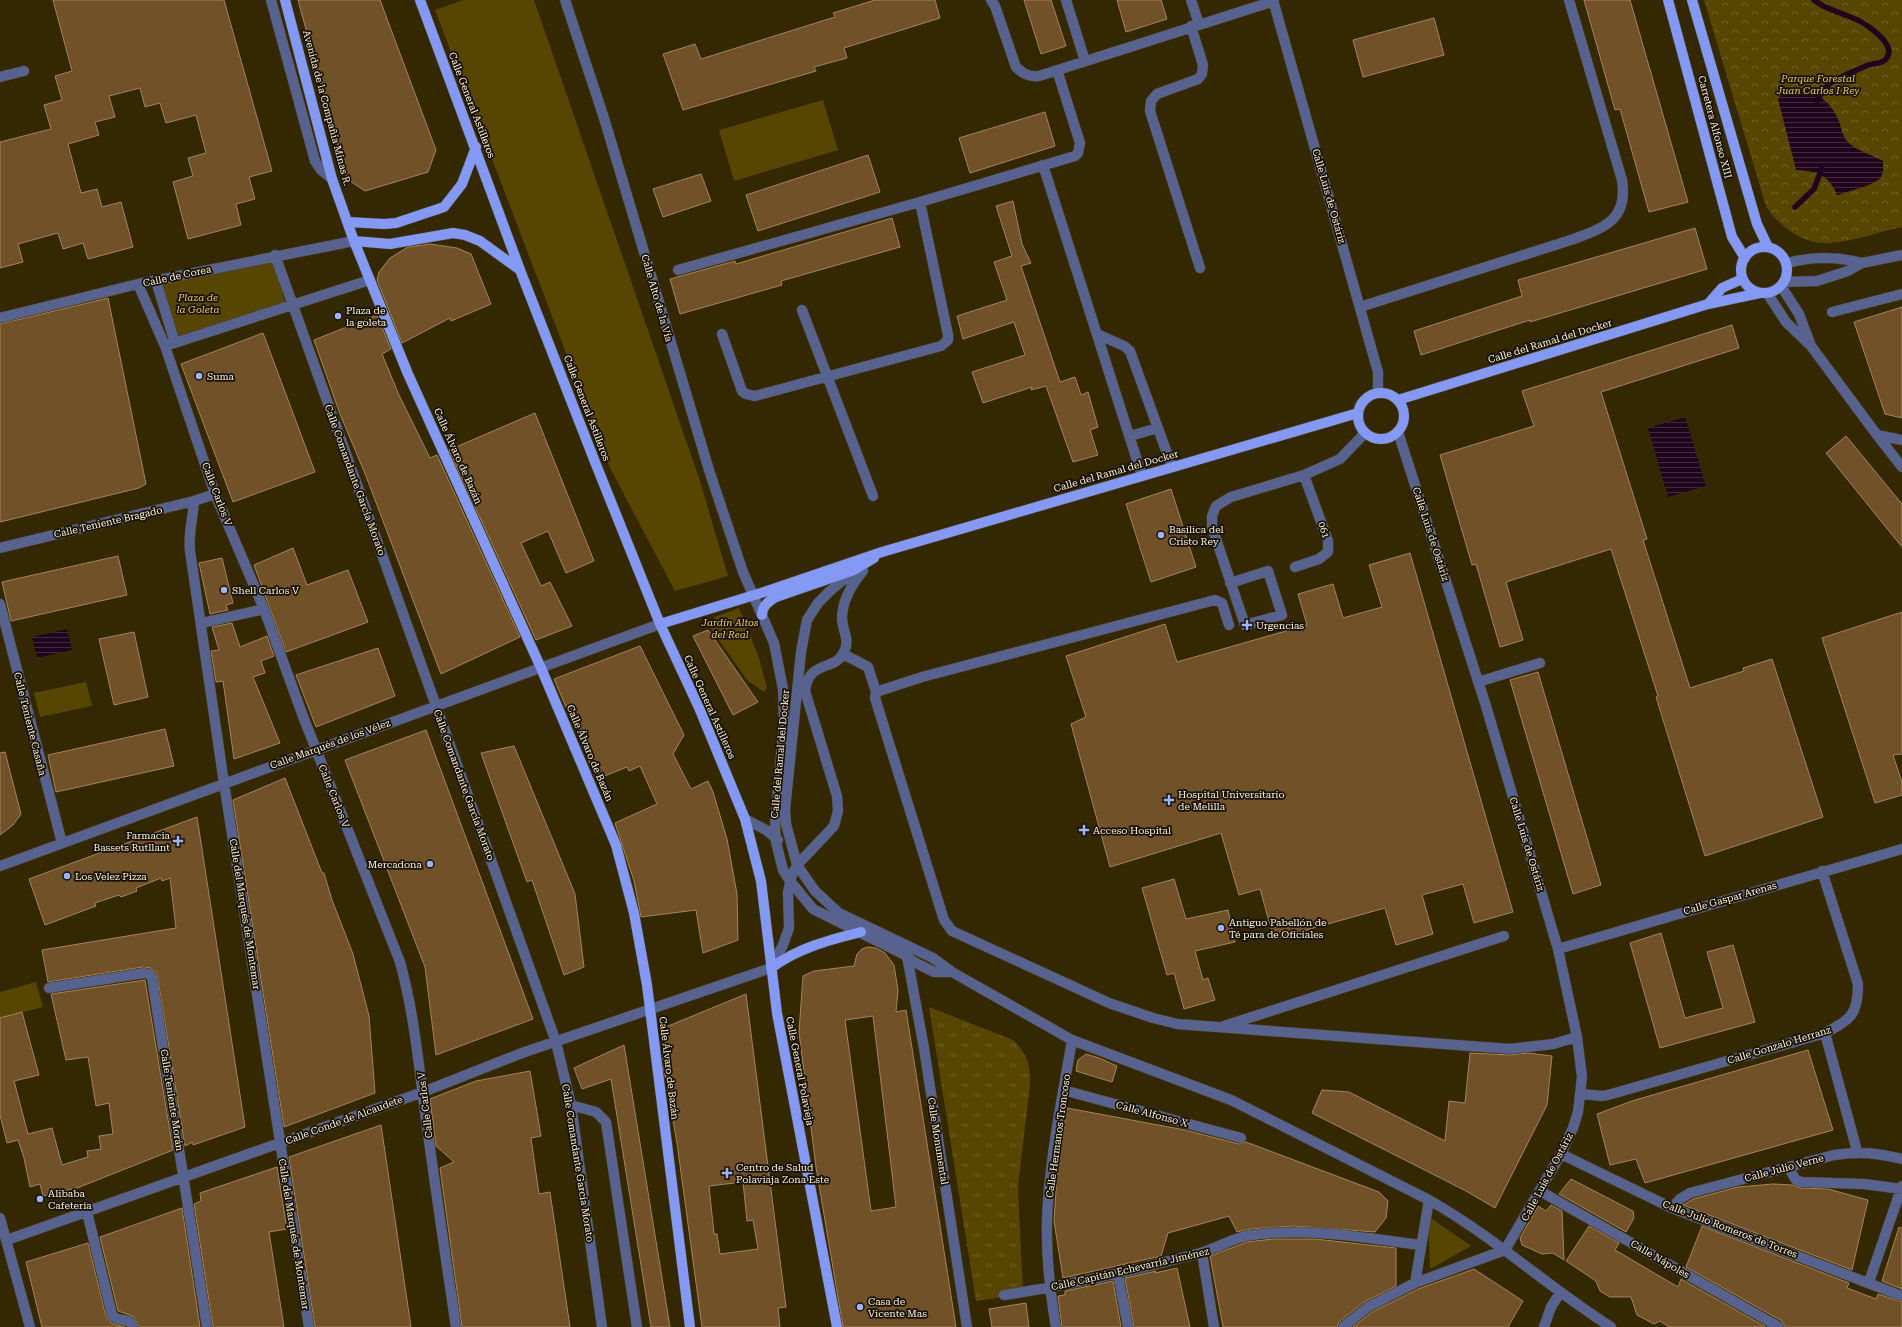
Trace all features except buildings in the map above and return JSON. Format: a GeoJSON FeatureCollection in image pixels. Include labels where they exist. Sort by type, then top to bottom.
{"type":"FeatureCollection","features":[{"type":"Feature","properties":{"kind":"main road","name":"Avenida de la Compañía Minas R."},"geometry":{"type":"LineString","coordinates":[[286,0],[332,178],[348,222]]}},
{"type":"Feature","properties":{"kind":"main road","name":"Calle General Astilleros"},"geometry":{"type":"LineString","coordinates":[[420,0],[476,147],[520,270],[595,462],[660,624],[700,710],[745,819]]}},
{"type":"Feature","properties":{"kind":"main road","name":"Carretera Alfonso XIII"},"geometry":{"type":"LineString","coordinates":[[1668,0],[1732,237],[1745,258]]}},
{"type":"Feature","properties":{"kind":"main road","name":"Carretera Alfonso XIII"},"geometry":{"type":"LineString","coordinates":[[1692,0],[1757,224],[1768,247]]}},
{"type":"Feature","properties":{"kind":"main road"},"geometry":{"type":"LineString","coordinates":[[348,222],[384,224],[396,223],[444,207],[462,184],[476,147]]}},
{"type":"Feature","properties":{"kind":"main road","name":"Calle Álvaro de Bazán"},"geometry":{"type":"LineString","coordinates":[[348,222],[354,241],[408,374],[541,668],[616,845],[634,913],[650,1008],[690,1327]]}},
{"type":"Feature","properties":{"kind":"main road"},"geometry":{"type":"LineString","coordinates":[[354,241],[390,244],[453,233],[465,235],[480,241],[520,270]]}},
{"type":"Feature","properties":{"kind":"main road"},"geometry":{"type":"LineString","coordinates":[[1768,247],[1777,251],[1784,257],[1787,263],[1788,270],[1783,284],[1763,293],[1752,291],[1742,280],[1741,268],[1745,258],[1755,249],[1768,247]]}},
{"type":"Feature","properties":{"kind":"main road"},"geometry":{"type":"LineString","coordinates":[[1708,304],[1722,288],[1742,280]]}},
{"type":"Feature","properties":{"kind":"main road","name":"Calle del Ramal del Docker"},"geometry":{"type":"LineString","coordinates":[[1398,400],[1708,304],[1763,293]]}},
{"type":"Feature","properties":{"kind":"main road"},"geometry":{"type":"LineString","coordinates":[[1378,393],[1389,394],[1398,400],[1402,406],[1404,420],[1398,432],[1386,440],[1371,438],[1365,434],[1360,428],[1358,413],[1359,407],[1366,398],[1378,393]]}},
{"type":"Feature","properties":{"kind":"main road","name":"Calle del Ramal del Docker"},"geometry":{"type":"LineString","coordinates":[[660,624],[882,552],[1358,413]]}},
{"type":"Feature","properties":{"kind":"main road","name":"Calle del Ramal del Docker"},"geometry":{"type":"LineString","coordinates":[[762,616],[762,610],[776,596],[854,570],[882,552]]}},
{"type":"Feature","properties":{"kind":"main road","name":"Calle General Polavieja"},"geometry":{"type":"LineString","coordinates":[[745,819],[761,881],[777,1013],[837,1327]]}},
{"type":"Feature","properties":{"kind":"main road"},"geometry":{"type":"LineString","coordinates":[[771,968],[784,958],[801,951],[861,932]]}},
{"type":"Feature","properties":{"kind":"street"},"geometry":{"type":"LineString","coordinates":[[271,0],[315,161],[322,170],[332,178]]}},
{"type":"Feature","properties":{"kind":"street","name":"Calle Alto de la Vía"},"geometry":{"type":"LineString","coordinates":[[565,0],[604,118],[694,424],[743,572],[753,595]]}},
{"type":"Feature","properties":{"kind":"street"},"geometry":{"type":"LineString","coordinates":[[991,0],[1016,67],[1022,73],[1031,76],[1039,76],[1274,0]]}},
{"type":"Feature","properties":{"kind":"street"},"geometry":{"type":"LineString","coordinates":[[1066,0],[1085,61]]}},
{"type":"Feature","properties":{"kind":"street"},"geometry":{"type":"LineString","coordinates":[[1192,0],[1195,25],[1203,65],[1202,74],[1198,79],[1157,94],[1151,101],[1150,111],[1200,268]]}},
{"type":"Feature","properties":{"kind":"street","name":"Calle Luis de Ostáriz"},"geometry":{"type":"LineString","coordinates":[[1274,0],[1378,372],[1378,393]]}},
{"type":"Feature","properties":{"kind":"street"},"geometry":{"type":"LineString","coordinates":[[1360,307],[1574,239],[1603,227],[1613,220],[1620,211],[1623,201],[1622,180],[1569,0]]}},
{"type":"Feature","properties":{"kind":"street"},"geometry":{"type":"LineString","coordinates":[[678,270],[920,202],[1075,156],[1081,148],[1057,70]]}},
{"type":"Feature","properties":{"kind":"street"},"geometry":{"type":"LineString","coordinates":[[0,77],[24,71]]}},
{"type":"Feature","properties":{"kind":"street"},"geometry":{"type":"LineString","coordinates":[[1044,165],[1142,476]]}},
{"type":"Feature","properties":{"kind":"street"},"geometry":{"type":"LineString","coordinates":[[722,334],[742,391],[746,394],[755,396],[941,346],[948,340],[948,336],[920,202]]}},
{"type":"Feature","properties":{"kind":"street","name":"Calle de Corea"},"geometry":{"type":"LineString","coordinates":[[0,318],[138,284],[354,241]]}},
{"type":"Feature","properties":{"kind":"street"},"geometry":{"type":"LineString","coordinates":[[1812,346],[1799,314],[1783,284],[1817,281],[1848,272],[1862,263],[1902,254]]}},
{"type":"Feature","properties":{"kind":"street","name":"Calle Comandante García Morato"},"geometry":{"type":"LineString","coordinates":[[274,256],[556,1042],[571,1105],[602,1327]]}},
{"type":"Feature","properties":{"kind":"street"},"geometry":{"type":"LineString","coordinates":[[1787,263],[1816,257],[1847,259],[1862,263]]}},
{"type":"Feature","properties":{"kind":"street"},"geometry":{"type":"LineString","coordinates":[[170,345],[370,280]]}},
{"type":"Feature","properties":{"kind":"street","name":"Calle Carlos V"},"geometry":{"type":"LineString","coordinates":[[156,281],[170,345],[215,494],[264,609],[316,750],[400,962],[412,1012],[456,1327]]}},
{"type":"Feature","properties":{"kind":"street","name":"Calle Carlos V"},"geometry":{"type":"LineString","coordinates":[[138,284],[170,345]]}},
{"type":"Feature","properties":{"kind":"street"},"geometry":{"type":"LineString","coordinates":[[1763,293],[1786,322],[1812,346],[1902,467]]}},
{"type":"Feature","properties":{"kind":"street"},"geometry":{"type":"LineString","coordinates":[[1832,312],[1902,294]]}},
{"type":"Feature","properties":{"kind":"street"},"geometry":{"type":"LineString","coordinates":[[802,310],[872,496]]}},
{"type":"Feature","properties":{"kind":"street"},"geometry":{"type":"LineString","coordinates":[[1097,334],[1124,346],[1130,351],[1172,467]]}},
{"type":"Feature","properties":{"kind":"street"},"geometry":{"type":"LineString","coordinates":[[1130,436],[1158,428]]}},
{"type":"Feature","properties":{"kind":"street","name":"Calle Luis de Ostáriz"},"geometry":{"type":"LineString","coordinates":[[1398,432],[1478,682],[1558,949],[1577,1037],[1582,1077],[1578,1112],[1561,1154],[1506,1250]]}},
{"type":"Feature","properties":{"kind":"street"},"geometry":{"type":"LineString","coordinates":[[1230,583],[1268,571],[1282,615],[1245,626],[1230,583],[1212,527],[1212,516],[1216,506],[1231,497],[1304,475],[1340,459],[1365,434]]}},
{"type":"Feature","properties":{"kind":"street"},"geometry":{"type":"LineString","coordinates":[[1877,435],[1902,440]]}},
{"type":"Feature","properties":{"kind":"street","name":"061"},"geometry":{"type":"LineString","coordinates":[[1295,568],[1319,558],[1328,552],[1328,541],[1304,475]]}},
{"type":"Feature","properties":{"kind":"street","name":"Calle Teniente Bragado"},"geometry":{"type":"LineString","coordinates":[[0,548],[194,501],[215,494]]}},
{"type":"Feature","properties":{"kind":"street","name":"Calle del Marqués de Montemar"},"geometry":{"type":"LineString","coordinates":[[194,501],[189,541],[224,783],[309,1327]]}},
{"type":"Feature","properties":{"kind":"street","name":"Calle del Ramal del Docker"},"geometry":{"type":"LineString","coordinates":[[882,552],[876,560],[865,569],[842,581],[830,591],[818,603],[807,620],[801,652],[785,810],[786,824],[796,862],[815,892],[839,913],[933,958],[952,972]]}},
{"type":"Feature","properties":{"kind":"street"},"geometry":{"type":"LineString","coordinates":[[771,968],[783,945],[789,928],[788,892],[796,862],[834,826],[838,811],[837,796],[806,698],[806,683],[813,672],[836,661],[843,654],[846,642],[842,619],[844,608],[851,588],[865,569]]}},
{"type":"Feature","properties":{"kind":"street","name":"Calle del Ramal del Docker"},"geometry":{"type":"LineString","coordinates":[[753,595],[774,643],[783,689],[784,721],[775,825],[783,870],[813,909],[861,932],[934,972],[952,972]]}},
{"type":"Feature","properties":{"kind":"street"},"geometry":{"type":"LineString","coordinates":[[876,692],[922,678],[1215,600],[1222,603],[1229,625]]}},
{"type":"Feature","properties":{"kind":"street","name":"Calle Teniente Casaña"},"geometry":{"type":"LineString","coordinates":[[0,604],[62,843]]}},
{"type":"Feature","properties":{"kind":"street"},"geometry":{"type":"LineString","coordinates":[[202,623],[264,609]]}},
{"type":"Feature","properties":{"kind":"street","name":"Calle Marqués de los Vélez"},"geometry":{"type":"LineString","coordinates":[[0,866],[660,624]]}},
{"type":"Feature","properties":{"kind":"street"},"geometry":{"type":"LineString","coordinates":[[843,654],[868,667],[876,692],[875,696],[878,706],[944,920],[948,928],[952,931],[1109,1003],[1153,1018],[1177,1024],[1510,1049],[1553,1044],[1577,1037]]}},
{"type":"Feature","properties":{"kind":"street"},"geometry":{"type":"LineString","coordinates":[[1478,682],[1540,663]]}},
{"type":"Feature","properties":{"kind":"street"},"geometry":{"type":"LineString","coordinates":[[745,819],[776,837],[796,862]]}},
{"type":"Feature","properties":{"kind":"street","name":"Calle Gaspar Arenas"},"geometry":{"type":"LineString","coordinates":[[1558,949],[1822,871],[1902,849]]}},
{"type":"Feature","properties":{"kind":"street","name":"Calle Gonzalo Herranz"},"geometry":{"type":"LineString","coordinates":[[1581,1094],[1608,1095],[1825,1033],[1840,1025],[1852,1016],[1858,1001],[1858,984],[1822,871]]}},
{"type":"Feature","properties":{"kind":"street"},"geometry":{"type":"LineString","coordinates":[[1218,1028],[1504,936]]}},
{"type":"Feature","properties":{"kind":"street","name":"Calle Monumental"},"geometry":{"type":"LineString","coordinates":[[907,956],[924,1048],[967,1327]]}},
{"type":"Feature","properties":{"kind":"street","name":"Calle Conde de Alcaudete"},"geometry":{"type":"LineString","coordinates":[[7,1240],[423,1092],[522,1053],[650,1008],[771,968]]}},
{"type":"Feature","properties":{"kind":"street"},"geometry":{"type":"LineString","coordinates":[[952,972],[1072,1040],[1231,1100],[1428,1200],[1459,1217],[1506,1250],[1560,1292],[1611,1327]]}},
{"type":"Feature","properties":{"kind":"street","name":"Calle Teniente Morán"},"geometry":{"type":"LineString","coordinates":[[49,988],[144,973],[151,976],[207,1327]]}},
{"type":"Feature","properties":{"kind":"street"},"geometry":{"type":"LineString","coordinates":[[1825,1033],[1857,1152]]}},
{"type":"Feature","properties":{"kind":"street","name":"Calle Hermanos Troncoso"},"geometry":{"type":"LineString","coordinates":[[1056,1327],[1050,1288],[1047,1222],[1050,1178],[1072,1040]]}},
{"type":"Feature","properties":{"kind":"street","name":"Calle Alfonso X"},"geometry":{"type":"LineString","coordinates":[[1063,1090],[1241,1138]]}},
{"type":"Feature","properties":{"kind":"street"},"geometry":{"type":"LineString","coordinates":[[571,1105],[596,1112],[606,1122],[637,1327]]}},
{"type":"Feature","properties":{"kind":"street","name":"Calle Julio Verne"},"geometry":{"type":"LineString","coordinates":[[1672,1208],[1690,1193],[1834,1154],[1857,1152],[1879,1154],[1902,1159]]}},
{"type":"Feature","properties":{"kind":"street","name":"Calle Julio Romeros de Torres"},"geometry":{"type":"LineString","coordinates":[[1561,1154],[1672,1208],[1869,1282],[1902,1296]]}},
{"type":"Feature","properties":{"kind":"street"},"geometry":{"type":"LineString","coordinates":[[1788,1166],[1796,1180],[1801,1182],[1864,1184],[1902,1188],[1869,1282]]}},
{"type":"Feature","properties":{"kind":"street","name":"Calle Nápoles"},"geometry":{"type":"LineString","coordinates":[[1540,1191],[1779,1327]]}},
{"type":"Feature","properties":{"kind":"street"},"geometry":{"type":"LineString","coordinates":[[1416,1283],[1428,1200]]}},
{"type":"Feature","properties":{"kind":"street"},"geometry":{"type":"LineString","coordinates":[[87,1212],[112,1315],[118,1319],[129,1321],[133,1327]]}},
{"type":"Feature","properties":{"kind":"street"},"geometry":{"type":"LineString","coordinates":[[0,1218],[30,1327]]}},
{"type":"Feature","properties":{"kind":"street","name":"Calle Capitán Echevarría Jiménez"},"geometry":{"type":"LineString","coordinates":[[1004,1295],[1050,1288],[1118,1274],[1202,1252],[1244,1236],[1262,1233],[1324,1233],[1421,1245]]}},
{"type":"Feature","properties":{"kind":"street"},"geometry":{"type":"LineString","coordinates":[[1343,1327],[1368,1307],[1416,1283],[1506,1250]]}},
{"type":"Feature","properties":{"kind":"street"},"geometry":{"type":"LineString","coordinates":[[1202,1252],[1214,1327]]}},
{"type":"Feature","properties":{"kind":"street"},"geometry":{"type":"LineString","coordinates":[[1118,1274],[1128,1327]]}},
{"type":"Feature","properties":{"kind":"street"},"geometry":{"type":"LineString","coordinates":[[1544,1327],[1551,1307],[1560,1292]]}},
{"type":"Feature","properties":{"kind":"green space"},"geometry":{"type":"Polygon","coordinates":[[[463,0],[534,0],[700,481],[728,576],[675,591],[610,468],[435,10],[463,0]]]}},
{"type":"Feature","properties":{"kind":"green space","name":"Parque Forestal Juan Carlos I Rey"},"geometry":{"type":"Polygon","coordinates":[[[1704,0],[1902,0],[1902,227],[1848,240],[1821,243],[1802,238],[1793,233],[1778,221],[1771,213],[1766,206],[1704,0]]]}},
{"type":"Feature","properties":{"kind":"green space"},"geometry":{"type":"Polygon","coordinates":[[[823,100],[838,150],[734,181],[719,130],[823,100]]]}},
{"type":"Feature","properties":{"kind":"green space","name":"Plaza de la Goleta"},"geometry":{"type":"Polygon","coordinates":[[[273,258],[285,302],[179,337],[160,284],[273,258]]]}},
{"type":"Feature","properties":{"kind":"green space","name":"Jardín Altos del Real"},"geometry":{"type":"Polygon","coordinates":[[[739,608],[759,658],[767,688],[764,692],[747,680],[710,627],[715,617],[739,608]]]}},
{"type":"Feature","properties":{"kind":"green space"},"geometry":{"type":"Polygon","coordinates":[[[86,682],[92,706],[40,717],[34,693],[86,682]]]}},
{"type":"Feature","properties":{"kind":"green space"},"geometry":{"type":"Polygon","coordinates":[[[36,982],[43,1007],[0,1018],[0,992],[36,982]]]}},
{"type":"Feature","properties":{"kind":"green space"},"geometry":{"type":"Polygon","coordinates":[[[929,1007],[1013,1040],[1022,1050],[1029,1066],[1030,1085],[1018,1186],[1023,1294],[976,1301],[929,1007]]]}},
{"type":"Feature","properties":{"kind":"green space"},"geometry":{"type":"Polygon","coordinates":[[[1428,1216],[1471,1246],[1430,1269],[1428,1216]]]}},
{"type":"Feature","properties":{"kind":"shaded area"},"geometry":{"type":"Polygon","coordinates":[[[1798,88],[1817,94],[1827,103],[1835,113],[1847,142],[1883,161],[1883,173],[1878,180],[1861,188],[1837,195],[1830,183],[1821,175],[1796,170],[1778,99],[1782,94],[1798,88]]]}},
{"type":"Feature","properties":{"kind":"shaded area"},"geometry":{"type":"Polygon","coordinates":[[[1685,417],[1706,486],[1668,497],[1648,428],[1685,417]]]}},
{"type":"Feature","properties":{"kind":"shaded area"},"geometry":{"type":"Polygon","coordinates":[[[67,629],[72,650],[37,658],[32,637],[67,629]]]}},
{"type":"Feature","properties":{"kind":"waterway"},"geometry":{"type":"LineString","coordinates":[[1814,0],[1827,8],[1863,23],[1881,37],[1889,50],[1886,59],[1882,62],[1868,65],[1841,77],[1827,86],[1817,101]]}},
{"type":"Feature","properties":{"kind":"waterway"},"geometry":{"type":"LineString","coordinates":[[1795,207],[1814,189],[1822,168]]}},
{"type":"Feature","properties":{"kind":"place","name":"Plaza de la goleta"},"geometry":{"type":"Point","coordinates":[338,316]}},
{"type":"Feature","properties":{"kind":"place","name":"Suma"},"geometry":{"type":"Point","coordinates":[199,376]}},
{"type":"Feature","properties":{"kind":"place","name":"Basílica del Cristo Rey"},"geometry":{"type":"Point","coordinates":[1161,535]}},
{"type":"Feature","properties":{"kind":"place","name":"Shell Carlos V"},"geometry":{"type":"Point","coordinates":[224,590]}},
{"type":"Feature","properties":{"kind":"place","name":"Urgencias"},"geometry":{"type":"Point","coordinates":[1247,625]}},
{"type":"Feature","properties":{"kind":"place","name":"Hospital Universitario de Melilla"},"geometry":{"type":"Point","coordinates":[1169,800]}},
{"type":"Feature","properties":{"kind":"place","name":"Acceso Hospital"},"geometry":{"type":"Point","coordinates":[1084,830]}},
{"type":"Feature","properties":{"kind":"place","name":"Farmacia Bassets Rutllant"},"geometry":{"type":"Point","coordinates":[178,841]}},
{"type":"Feature","properties":{"kind":"place","name":"Mercadona"},"geometry":{"type":"Point","coordinates":[430,864]}},
{"type":"Feature","properties":{"kind":"place","name":"Los Velez Pizza"},"geometry":{"type":"Point","coordinates":[67,876]}},
{"type":"Feature","properties":{"kind":"place","name":"Antiguo Pabellón de Té para de Oficiales"},"geometry":{"type":"Point","coordinates":[1221,928]}},
{"type":"Feature","properties":{"kind":"place","name":"Centro de Salud Polaviaja Zona Este"},"geometry":{"type":"Point","coordinates":[727,1173]}},
{"type":"Feature","properties":{"kind":"place","name":"Alibaba Cafeteria"},"geometry":{"type":"Point","coordinates":[40,1199]}},
{"type":"Feature","properties":{"kind":"place","name":"Casa de Vicente Mas"},"geometry":{"type":"Point","coordinates":[860,1307]}}]}
